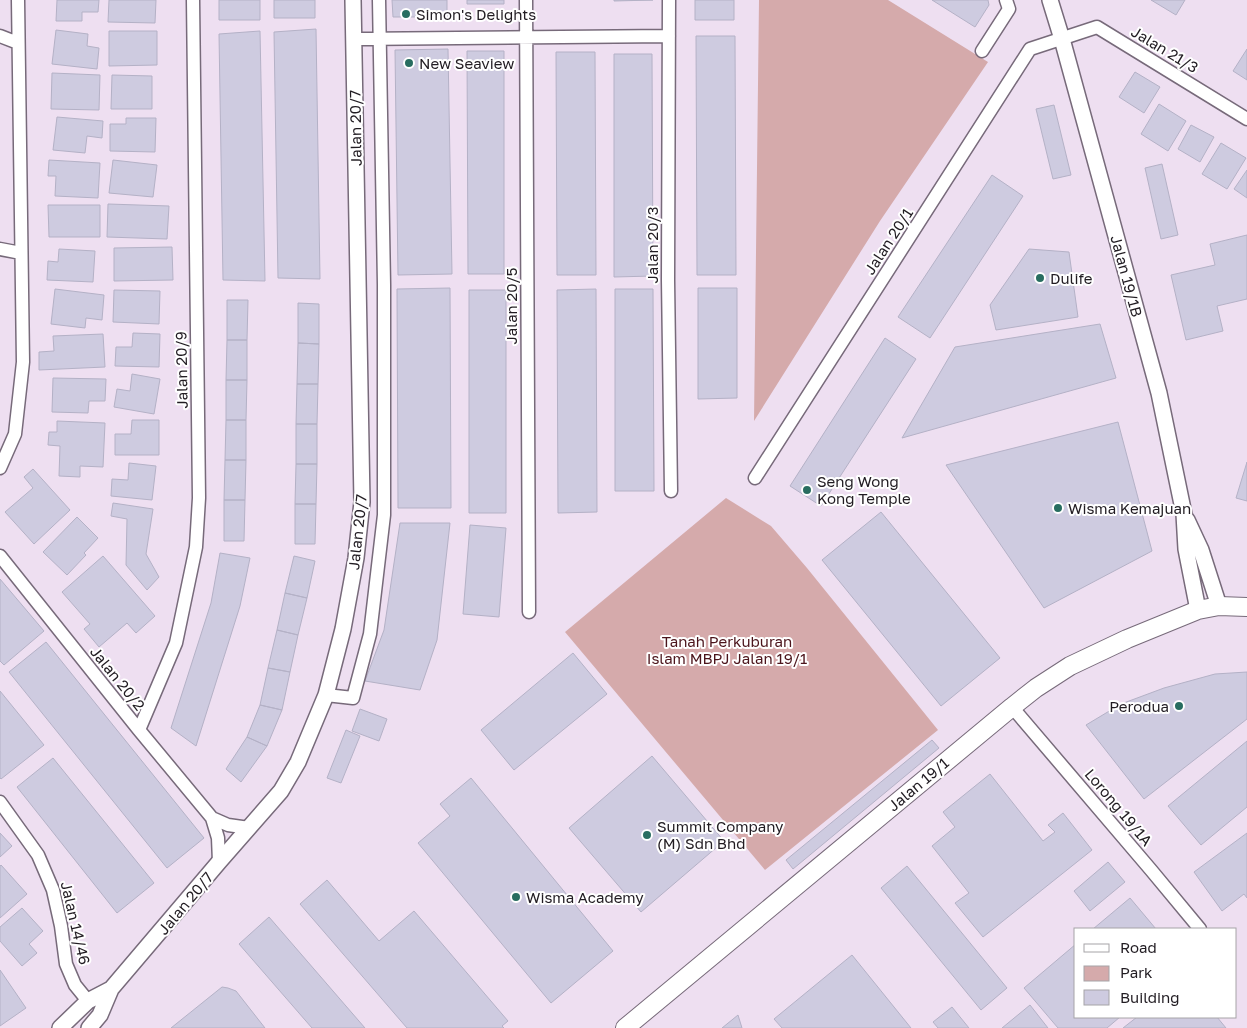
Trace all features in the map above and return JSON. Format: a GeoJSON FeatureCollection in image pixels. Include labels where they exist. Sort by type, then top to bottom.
{"type":"FeatureCollection","features":[{"type":"Feature","properties":{"kind":"main road","name":"Jalan 19/1"},"geometry":{"type":"LineString","coordinates":[[625,1028],[1036,688],[1070,666],[1127,639],[1198,610],[1219,606],[1247,607]]}},
{"type":"Feature","properties":{"kind":"street"},"geometry":{"type":"LineString","coordinates":[[0,468],[15,434],[23,362],[18,0]]}},
{"type":"Feature","properties":{"kind":"street","name":"Jalan 20/9"},"geometry":{"type":"LineString","coordinates":[[139,730],[176,643],[196,547],[199,498],[193,0]]}},
{"type":"Feature","properties":{"kind":"street","name":"Jalan 20/7"},"geometry":{"type":"LineString","coordinates":[[89,1028],[100,1014],[112,989],[219,862],[282,791],[298,762],[326,695],[343,629],[356,558],[362,502],[353,0]]}},
{"type":"Feature","properties":{"kind":"street","name":"Jalan 20/7"},"geometry":{"type":"LineString","coordinates":[[326,695],[353,698],[370,634],[384,515],[384,285],[379,0]]}},
{"type":"Feature","properties":{"kind":"street","name":"Jalan 20/5"},"geometry":{"type":"LineString","coordinates":[[526,0],[529,612]]}},
{"type":"Feature","properties":{"kind":"street","name":"Jalan 20/3"},"geometry":{"type":"LineString","coordinates":[[669,0],[668,280],[671,491]]}},
{"type":"Feature","properties":{"kind":"street"},"geometry":{"type":"LineString","coordinates":[[982,51],[1009,9],[1006,0]]}},
{"type":"Feature","properties":{"kind":"street","name":"Jalan 19/1B"},"geometry":{"type":"LineString","coordinates":[[1050,0],[1159,393],[1184,514],[1186,549],[1198,610]]}},
{"type":"Feature","properties":{"kind":"street","name":"Jalan 21/3"},"geometry":{"type":"LineString","coordinates":[[1062,39],[1097,27],[1247,119]]}},
{"type":"Feature","properties":{"kind":"street"},"geometry":{"type":"LineString","coordinates":[[0,36],[18,43]]}},
{"type":"Feature","properties":{"kind":"street"},"geometry":{"type":"LineString","coordinates":[[354,39],[669,36]]}},
{"type":"Feature","properties":{"kind":"street","name":"Jalan 20/1"},"geometry":{"type":"LineString","coordinates":[[755,478],[1030,50],[1062,39]]}},
{"type":"Feature","properties":{"kind":"street"},"geometry":{"type":"LineString","coordinates":[[0,249],[21,252]]}},
{"type":"Feature","properties":{"kind":"street","name":"Jalan 19/1B"},"geometry":{"type":"LineString","coordinates":[[1184,514],[1201,550],[1219,606]]}},
{"type":"Feature","properties":{"kind":"street","name":"Jalan 20/2"},"geometry":{"type":"LineString","coordinates":[[0,556],[212,818],[218,838],[219,862]]}},
{"type":"Feature","properties":{"kind":"street","name":"Lorong 19/1A"},"geometry":{"type":"LineString","coordinates":[[1012,707],[1199,928]]}},
{"type":"Feature","properties":{"kind":"street","name":"Jalan 14/46"},"geometry":{"type":"LineString","coordinates":[[0,802],[38,856],[54,890],[66,964],[75,985],[88,1001]]}},
{"type":"Feature","properties":{"kind":"street"},"geometry":{"type":"LineString","coordinates":[[212,818],[228,825],[250,828]]}},
{"type":"Feature","properties":{"kind":"street","name":"Jalan 20/7"},"geometry":{"type":"LineString","coordinates":[[60,1028],[88,1001],[112,989]]}},
{"type":"Feature","properties":{"kind":"green space"},"geometry":{"type":"Polygon","coordinates":[[[759,0],[888,0],[988,62],[880,221],[754,421],[759,0]]]}},
{"type":"Feature","properties":{"kind":"green space","name":"Tanah Perkuburan Islam MBPJ Jalan 19/1"},"geometry":{"type":"Polygon","coordinates":[[[726,498],[771,526],[938,730],[765,870],[565,632],[726,498]]]}},
{"type":"Feature","properties":{"kind":"building"},"geometry":{"type":"Polygon","coordinates":[[[57,0],[99,0],[98,12],[82,12],[82,21],[56,21],[57,0]]]}},
{"type":"Feature","properties":{"kind":"building"},"geometry":{"type":"Polygon","coordinates":[[[109,0],[156,0],[155,23],[108,22],[109,0]]]}},
{"type":"Feature","properties":{"kind":"building"},"geometry":{"type":"Polygon","coordinates":[[[219,0],[260,0],[260,20],[219,20],[219,0]]]}},
{"type":"Feature","properties":{"kind":"building"},"geometry":{"type":"Polygon","coordinates":[[[274,0],[315,0],[315,18],[274,18],[274,0]]]}},
{"type":"Feature","properties":{"kind":"building"},"geometry":{"type":"Polygon","coordinates":[[[392,0],[447,0],[447,17],[393,17],[392,0]]]}},
{"type":"Feature","properties":{"kind":"building"},"geometry":{"type":"Polygon","coordinates":[[[467,0],[504,0],[504,4],[467,4],[467,0]]]}},
{"type":"Feature","properties":{"kind":"building"},"geometry":{"type":"Polygon","coordinates":[[[614,0],[653,0],[614,1],[614,0]]]}},
{"type":"Feature","properties":{"kind":"building"},"geometry":{"type":"Polygon","coordinates":[[[695,0],[734,0],[734,20],[695,20],[695,0]]]}},
{"type":"Feature","properties":{"kind":"building"},"geometry":{"type":"Polygon","coordinates":[[[932,0],[988,0],[989,5],[975,27],[932,0]]]}},
{"type":"Feature","properties":{"kind":"building"},"geometry":{"type":"Polygon","coordinates":[[[1151,0],[1185,0],[1176,15],[1151,0]]]}},
{"type":"Feature","properties":{"kind":"building"},"geometry":{"type":"Polygon","coordinates":[[[316,29],[320,279],[278,278],[274,32],[316,29]]]}},
{"type":"Feature","properties":{"kind":"building"},"geometry":{"type":"Polygon","coordinates":[[[56,30],[88,34],[87,46],[99,48],[97,69],[52,64],[56,30]]]}},
{"type":"Feature","properties":{"kind":"building"},"geometry":{"type":"Polygon","coordinates":[[[109,31],[157,31],[157,65],[109,66],[109,31]]]}},
{"type":"Feature","properties":{"kind":"building"},"geometry":{"type":"Polygon","coordinates":[[[260,31],[265,281],[223,280],[219,34],[260,31]]]}},
{"type":"Feature","properties":{"kind":"building"},"geometry":{"type":"Polygon","coordinates":[[[696,36],[735,36],[736,275],[697,275],[696,36]]]}},
{"type":"Feature","properties":{"kind":"building"},"geometry":{"type":"Polygon","coordinates":[[[448,49],[452,274],[398,275],[395,50],[448,49]]]}},
{"type":"Feature","properties":{"kind":"building"},"geometry":{"type":"Polygon","coordinates":[[[1247,49],[1247,80],[1233,71],[1247,49]]]}},
{"type":"Feature","properties":{"kind":"building"},"geometry":{"type":"Polygon","coordinates":[[[467,51],[504,51],[504,274],[468,274],[467,51]]]}},
{"type":"Feature","properties":{"kind":"building"},"geometry":{"type":"Polygon","coordinates":[[[556,52],[595,52],[596,275],[557,275],[556,52]]]}},
{"type":"Feature","properties":{"kind":"building"},"geometry":{"type":"Polygon","coordinates":[[[614,54],[652,54],[653,276],[614,277],[614,54]]]}},
{"type":"Feature","properties":{"kind":"building"},"geometry":{"type":"Polygon","coordinates":[[[1135,72],[1160,87],[1144,113],[1119,97],[1135,72]]]}},
{"type":"Feature","properties":{"kind":"building"},"geometry":{"type":"Polygon","coordinates":[[[52,73],[100,75],[99,110],[51,109],[52,73]]]}},
{"type":"Feature","properties":{"kind":"building"},"geometry":{"type":"Polygon","coordinates":[[[112,75],[152,76],[152,109],[111,109],[112,75]]]}},
{"type":"Feature","properties":{"kind":"building"},"geometry":{"type":"Polygon","coordinates":[[[1159,104],[1186,121],[1168,151],[1141,134],[1159,104]]]}},
{"type":"Feature","properties":{"kind":"building"},"geometry":{"type":"Polygon","coordinates":[[[1054,105],[1071,175],[1053,179],[1036,109],[1054,105]]]}},
{"type":"Feature","properties":{"kind":"building"},"geometry":{"type":"Polygon","coordinates":[[[57,117],[103,121],[102,138],[87,136],[85,153],[53,150],[57,117]]]}},
{"type":"Feature","properties":{"kind":"building"},"geometry":{"type":"Polygon","coordinates":[[[126,118],[156,118],[155,152],[110,151],[110,124],[126,124],[126,118]]]}},
{"type":"Feature","properties":{"kind":"building"},"geometry":{"type":"Polygon","coordinates":[[[1191,125],[1214,137],[1200,162],[1178,149],[1191,125]]]}},
{"type":"Feature","properties":{"kind":"building"},"geometry":{"type":"Polygon","coordinates":[[[1221,143],[1246,158],[1227,189],[1202,174],[1221,143]]]}},
{"type":"Feature","properties":{"kind":"building"},"geometry":{"type":"Polygon","coordinates":[[[49,160],[100,163],[98,198],[55,196],[56,176],[48,176],[49,160]]]}},
{"type":"Feature","properties":{"kind":"building"},"geometry":{"type":"Polygon","coordinates":[[[113,160],[157,165],[153,197],[109,193],[113,160]]]}},
{"type":"Feature","properties":{"kind":"building"},"geometry":{"type":"Polygon","coordinates":[[[1162,164],[1178,235],[1161,239],[1145,168],[1162,164]]]}},
{"type":"Feature","properties":{"kind":"building"},"geometry":{"type":"Polygon","coordinates":[[[1247,170],[1247,198],[1234,189],[1247,170]]]}},
{"type":"Feature","properties":{"kind":"building"},"geometry":{"type":"Polygon","coordinates":[[[992,175],[1023,196],[930,338],[898,317],[992,175]]]}},
{"type":"Feature","properties":{"kind":"building"},"geometry":{"type":"Polygon","coordinates":[[[108,204],[169,206],[167,239],[107,237],[108,204]]]}},
{"type":"Feature","properties":{"kind":"building"},"geometry":{"type":"Polygon","coordinates":[[[48,205],[100,205],[100,237],[49,237],[48,205]]]}},
{"type":"Feature","properties":{"kind":"building"},"geometry":{"type":"Polygon","coordinates":[[[1247,235],[1247,299],[1217,306],[1223,331],[1186,340],[1171,275],[1215,265],[1210,244],[1247,235]]]}},
{"type":"Feature","properties":{"kind":"building"},"geometry":{"type":"Polygon","coordinates":[[[172,247],[173,280],[114,281],[114,248],[172,247]]]}},
{"type":"Feature","properties":{"kind":"building"},"geometry":{"type":"Polygon","coordinates":[[[59,249],[95,251],[93,282],[47,280],[48,261],[58,262],[59,249]]]}},
{"type":"Feature","properties":{"kind":"building","name":"Dulife"},"geometry":{"type":"Polygon","coordinates":[[[1029,249],[1069,252],[1078,317],[996,330],[990,305],[1029,249]]]}},
{"type":"Feature","properties":{"kind":"building"},"geometry":{"type":"Polygon","coordinates":[[[450,288],[451,508],[398,508],[397,289],[450,288]]]}},
{"type":"Feature","properties":{"kind":"building"},"geometry":{"type":"Polygon","coordinates":[[[698,288],[737,288],[737,398],[698,399],[698,288]]]}},
{"type":"Feature","properties":{"kind":"building"},"geometry":{"type":"Polygon","coordinates":[[[55,289],[104,295],[102,320],[86,318],[85,328],[51,324],[55,289]]]}},
{"type":"Feature","properties":{"kind":"building"},"geometry":{"type":"Polygon","coordinates":[[[596,289],[597,512],[558,513],[557,290],[596,289]]]}},
{"type":"Feature","properties":{"kind":"building"},"geometry":{"type":"Polygon","coordinates":[[[615,289],[653,289],[654,491],[615,491],[615,289]]]}},
{"type":"Feature","properties":{"kind":"building"},"geometry":{"type":"Polygon","coordinates":[[[114,290],[160,291],[159,324],[113,322],[114,290]]]}},
{"type":"Feature","properties":{"kind":"building"},"geometry":{"type":"Polygon","coordinates":[[[469,290],[506,290],[506,513],[469,513],[469,290]]]}},
{"type":"Feature","properties":{"kind":"building"},"geometry":{"type":"Polygon","coordinates":[[[227,300],[248,300],[247,340],[227,340],[227,300]]]}},
{"type":"Feature","properties":{"kind":"building"},"geometry":{"type":"Polygon","coordinates":[[[298,303],[319,304],[319,344],[298,343],[298,303]]]}},
{"type":"Feature","properties":{"kind":"building"},"geometry":{"type":"Polygon","coordinates":[[[1100,324],[1116,378],[902,438],[955,347],[1100,324]]]}},
{"type":"Feature","properties":{"kind":"building"},"geometry":{"type":"Polygon","coordinates":[[[133,333],[160,334],[159,367],[115,366],[116,347],[132,347],[133,333]]]}},
{"type":"Feature","properties":{"kind":"building"},"geometry":{"type":"Polygon","coordinates":[[[103,334],[105,367],[39,370],[39,352],[54,351],[53,336],[103,334]]]}},
{"type":"Feature","properties":{"kind":"building"},"geometry":{"type":"Polygon","coordinates":[[[885,338],[916,359],[821,506],[790,486],[885,338]]]}},
{"type":"Feature","properties":{"kind":"building"},"geometry":{"type":"Polygon","coordinates":[[[227,340],[247,340],[247,380],[226,380],[227,340]]]}},
{"type":"Feature","properties":{"kind":"building"},"geometry":{"type":"Polygon","coordinates":[[[298,343],[319,344],[318,384],[297,384],[298,343]]]}},
{"type":"Feature","properties":{"kind":"building"},"geometry":{"type":"Polygon","coordinates":[[[132,374],[160,379],[154,414],[114,407],[117,389],[130,391],[132,374]]]}},
{"type":"Feature","properties":{"kind":"building"},"geometry":{"type":"Polygon","coordinates":[[[53,378],[106,379],[105,401],[89,401],[88,413],[52,412],[53,378]]]}},
{"type":"Feature","properties":{"kind":"building"},"geometry":{"type":"Polygon","coordinates":[[[226,380],[247,380],[246,420],[226,420],[226,380]]]}},
{"type":"Feature","properties":{"kind":"building"},"geometry":{"type":"Polygon","coordinates":[[[297,384],[318,384],[317,424],[296,424],[297,384]]]}},
{"type":"Feature","properties":{"kind":"building"},"geometry":{"type":"Polygon","coordinates":[[[132,420],[159,420],[159,455],[115,455],[115,434],[131,434],[132,420]]]}},
{"type":"Feature","properties":{"kind":"building"},"geometry":{"type":"Polygon","coordinates":[[[226,420],[246,420],[246,460],[225,460],[226,420]]]}},
{"type":"Feature","properties":{"kind":"building"},"geometry":{"type":"Polygon","coordinates":[[[57,421],[105,423],[103,467],[80,466],[80,477],[59,476],[60,446],[48,445],[49,432],[57,432],[57,421]]]}},
{"type":"Feature","properties":{"kind":"building","name":"Wisma Kemajuan"},"geometry":{"type":"Polygon","coordinates":[[[1118,422],[1152,551],[1044,608],[946,465],[1118,422]]]}},
{"type":"Feature","properties":{"kind":"building"},"geometry":{"type":"Polygon","coordinates":[[[296,424],[317,424],[317,464],[296,464],[296,424]]]}},
{"type":"Feature","properties":{"kind":"building"},"geometry":{"type":"Polygon","coordinates":[[[225,460],[246,460],[245,500],[224,500],[225,460]]]}},
{"type":"Feature","properties":{"kind":"building"},"geometry":{"type":"Polygon","coordinates":[[[1247,462],[1247,501],[1236,498],[1247,462]]]}},
{"type":"Feature","properties":{"kind":"building"},"geometry":{"type":"Polygon","coordinates":[[[129,463],[156,466],[152,500],[111,496],[112,479],[128,480],[129,463]]]}},
{"type":"Feature","properties":{"kind":"building"},"geometry":{"type":"Polygon","coordinates":[[[296,464],[317,464],[316,504],[295,504],[296,464]]]}},
{"type":"Feature","properties":{"kind":"building"},"geometry":{"type":"Polygon","coordinates":[[[33,469],[70,510],[34,544],[5,512],[33,488],[24,477],[33,469]]]}},
{"type":"Feature","properties":{"kind":"building"},"geometry":{"type":"Polygon","coordinates":[[[224,500],[245,500],[244,541],[224,541],[224,500]]]}},
{"type":"Feature","properties":{"kind":"building"},"geometry":{"type":"Polygon","coordinates":[[[113,503],[153,509],[146,554],[159,577],[147,590],[126,565],[127,519],[111,516],[113,503]]]}},
{"type":"Feature","properties":{"kind":"building"},"geometry":{"type":"Polygon","coordinates":[[[295,504],[316,504],[315,544],[295,544],[295,504]]]}},
{"type":"Feature","properties":{"kind":"building"},"geometry":{"type":"Polygon","coordinates":[[[881,512],[1000,658],[941,706],[822,560],[881,512]]]}},
{"type":"Feature","properties":{"kind":"building"},"geometry":{"type":"Polygon","coordinates":[[[77,517],[98,538],[84,553],[86,555],[67,575],[43,552],[77,517]]]}},
{"type":"Feature","properties":{"kind":"building"},"geometry":{"type":"Polygon","coordinates":[[[400,523],[450,523],[437,640],[420,690],[365,681],[384,630],[400,523]]]}},
{"type":"Feature","properties":{"kind":"building"},"geometry":{"type":"Polygon","coordinates":[[[470,525],[506,528],[499,617],[463,614],[470,525]]]}},
{"type":"Feature","properties":{"kind":"building"},"geometry":{"type":"Polygon","coordinates":[[[220,553],[250,558],[240,606],[196,746],[171,728],[211,603],[220,553]]]}},
{"type":"Feature","properties":{"kind":"building"},"geometry":{"type":"Polygon","coordinates":[[[103,556],[155,616],[136,633],[127,623],[99,647],[84,629],[90,624],[62,592],[103,556]]]}},
{"type":"Feature","properties":{"kind":"building"},"geometry":{"type":"Polygon","coordinates":[[[294,556],[315,561],[307,598],[285,593],[294,556]]]}},
{"type":"Feature","properties":{"kind":"building"},"geometry":{"type":"Polygon","coordinates":[[[0,579],[44,631],[4,665],[0,661],[0,579]]]}},
{"type":"Feature","properties":{"kind":"building"},"geometry":{"type":"Polygon","coordinates":[[[285,593],[307,598],[298,635],[277,630],[285,593]]]}},
{"type":"Feature","properties":{"kind":"building"},"geometry":{"type":"Polygon","coordinates":[[[277,630],[298,635],[290,672],[268,668],[277,630]]]}},
{"type":"Feature","properties":{"kind":"building"},"geometry":{"type":"Polygon","coordinates":[[[46,642],[204,838],[167,868],[9,672],[46,642]]]}},
{"type":"Feature","properties":{"kind":"building"},"geometry":{"type":"Polygon","coordinates":[[[573,653],[607,694],[514,770],[481,730],[573,653]]]}},
{"type":"Feature","properties":{"kind":"building"},"geometry":{"type":"Polygon","coordinates":[[[268,668],[290,672],[282,710],[260,705],[268,668]]]}},
{"type":"Feature","properties":{"kind":"building"},"geometry":{"type":"Polygon","coordinates":[[[1247,672],[1247,719],[1144,799],[1086,725],[1121,704],[1164,688],[1215,674],[1247,672]]]}},
{"type":"Feature","properties":{"kind":"building"},"geometry":{"type":"Polygon","coordinates":[[[0,691],[44,745],[1,779],[0,778],[0,691]]]}},
{"type":"Feature","properties":{"kind":"building"},"geometry":{"type":"Polygon","coordinates":[[[260,705],[282,710],[267,746],[247,737],[260,705]]]}},
{"type":"Feature","properties":{"kind":"building"},"geometry":{"type":"Polygon","coordinates":[[[360,709],[387,719],[379,741],[352,731],[360,709]]]}},
{"type":"Feature","properties":{"kind":"building"},"geometry":{"type":"Polygon","coordinates":[[[346,730],[360,736],[341,783],[327,778],[346,730]]]}},
{"type":"Feature","properties":{"kind":"building"},"geometry":{"type":"Polygon","coordinates":[[[247,737],[267,746],[241,782],[226,769],[247,737]]]}},
{"type":"Feature","properties":{"kind":"building"},"geometry":{"type":"Polygon","coordinates":[[[932,740],[939,748],[793,869],[786,860],[932,740]]]}},
{"type":"Feature","properties":{"kind":"building"},"geometry":{"type":"Polygon","coordinates":[[[1247,741],[1247,807],[1201,845],[1168,806],[1247,741]]]}},
{"type":"Feature","properties":{"kind":"building","name":"Summit Company (M) Sdn Bhd"},"geometry":{"type":"Polygon","coordinates":[[[652,756],[724,841],[641,912],[569,828],[652,756]]]}},
{"type":"Feature","properties":{"kind":"building"},"geometry":{"type":"Polygon","coordinates":[[[53,758],[154,883],[117,913],[17,787],[53,758]]]}},
{"type":"Feature","properties":{"kind":"building"},"geometry":{"type":"Polygon","coordinates":[[[990,774],[1043,841],[1055,832],[1048,825],[1063,813],[1092,850],[983,937],[955,903],[969,893],[932,846],[955,827],[943,812],[990,774]]]}},
{"type":"Feature","properties":{"kind":"building","name":"Wisma Academy"},"geometry":{"type":"Polygon","coordinates":[[[471,778],[613,951],[551,1003],[418,843],[450,816],[440,804],[471,778]]]}},
{"type":"Feature","properties":{"kind":"building"},"geometry":{"type":"Polygon","coordinates":[[[0,833],[12,846],[0,857],[0,833]]]}},
{"type":"Feature","properties":{"kind":"building"},"geometry":{"type":"Polygon","coordinates":[[[1247,833],[1247,898],[1244,894],[1222,911],[1194,872],[1247,833]]]}},
{"type":"Feature","properties":{"kind":"building"},"geometry":{"type":"Polygon","coordinates":[[[1108,862],[1125,882],[1090,911],[1074,891],[1108,862]]]}},
{"type":"Feature","properties":{"kind":"building"},"geometry":{"type":"Polygon","coordinates":[[[0,866],[27,894],[0,918],[0,866]]]}},
{"type":"Feature","properties":{"kind":"building"},"geometry":{"type":"Polygon","coordinates":[[[907,866],[1007,988],[981,1010],[881,888],[907,866]]]}},
{"type":"Feature","properties":{"kind":"building"},"geometry":{"type":"Polygon","coordinates":[[[327,880],[379,941],[414,911],[508,1021],[502,1026],[504,1028],[407,1028],[300,904],[327,880]]]}},
{"type":"Feature","properties":{"kind":"building"},"geometry":{"type":"Polygon","coordinates":[[[1130,898],[1155,928],[1094,928],[1130,898]]]}},
{"type":"Feature","properties":{"kind":"building"},"geometry":{"type":"Polygon","coordinates":[[[22,908],[43,931],[29,944],[37,953],[22,966],[0,941],[0,927],[22,908]]]}},
{"type":"Feature","properties":{"kind":"building"},"geometry":{"type":"Polygon","coordinates":[[[269,917],[365,1028],[312,1028],[239,944],[269,917]]]}},
{"type":"Feature","properties":{"kind":"building"},"geometry":{"type":"Polygon","coordinates":[[[1074,946],[1074,1018],[1119,1018],[1107,1028],[1058,1028],[1024,988],[1074,946]]]}},
{"type":"Feature","properties":{"kind":"building"},"geometry":{"type":"Polygon","coordinates":[[[852,955],[911,1028],[782,1028],[774,1019],[852,955]]]}},
{"type":"Feature","properties":{"kind":"building"},"geometry":{"type":"Polygon","coordinates":[[[0,970],[26,1008],[0,1026],[0,970]]]}},
{"type":"Feature","properties":{"kind":"building"},"geometry":{"type":"Polygon","coordinates":[[[222,987],[236,991],[265,1028],[171,1028],[222,987]]]}},
{"type":"Feature","properties":{"kind":"building"},"geometry":{"type":"Polygon","coordinates":[[[1030,1005],[1048,1028],[1002,1028],[1030,1005]]]}},
{"type":"Feature","properties":{"kind":"building"},"geometry":{"type":"Polygon","coordinates":[[[952,1007],[969,1028],[938,1028],[933,1022],[952,1007]]]}},
{"type":"Feature","properties":{"kind":"building"},"geometry":{"type":"Polygon","coordinates":[[[738,1015],[742,1028],[722,1028],[738,1015]]]}},
{"type":"Feature","properties":{"kind":"building"},"geometry":{"type":"Polygon","coordinates":[[[1136,1018],[1218,1018],[1226,1028],[1123,1028],[1136,1018]]]}},
{"type":"Feature","properties":{"kind":"place","name":"Simon's Delights"},"geometry":{"type":"Point","coordinates":[406,14]}},
{"type":"Feature","properties":{"kind":"place","name":"New Seaview"},"geometry":{"type":"Point","coordinates":[409,63]}},
{"type":"Feature","properties":{"kind":"place","name":"Dulife"},"geometry":{"type":"Point","coordinates":[1040,278]}},
{"type":"Feature","properties":{"kind":"place","name":"Seng Wong Kong Temple"},"geometry":{"type":"Point","coordinates":[807,490]}},
{"type":"Feature","properties":{"kind":"place","name":"Wisma Kemajuan"},"geometry":{"type":"Point","coordinates":[1058,508]}},
{"type":"Feature","properties":{"kind":"place","name":"Perodua"},"geometry":{"type":"Point","coordinates":[1179,706]}},
{"type":"Feature","properties":{"kind":"place","name":"Summit Company (M) Sdn Bhd"},"geometry":{"type":"Point","coordinates":[647,835]}},
{"type":"Feature","properties":{"kind":"place","name":"Wisma Academy"},"geometry":{"type":"Point","coordinates":[516,897]}}]}
